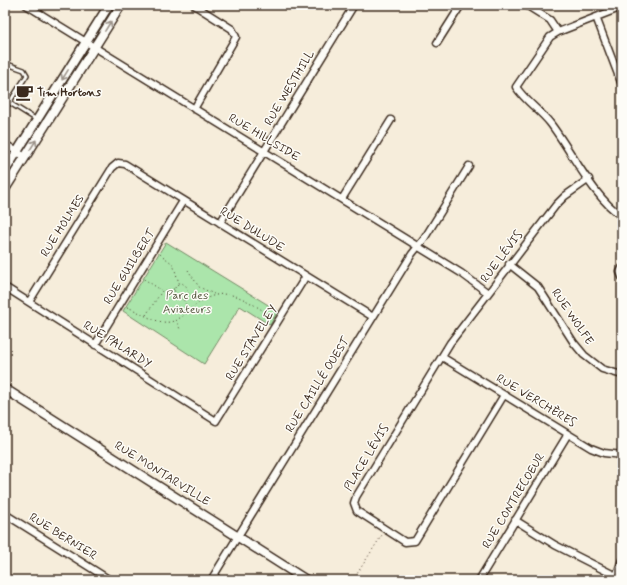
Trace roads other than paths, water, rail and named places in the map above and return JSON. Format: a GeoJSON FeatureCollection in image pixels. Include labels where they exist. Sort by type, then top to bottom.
{"type":"FeatureCollection","features":[{"type":"Feature","properties":{"kind":"street","name":"RUE HILLSIDE"},"geometry":{"type":"LineString","coordinates":[[26,5],[418,246],[461,273],[488,293]]}},
{"type":"Feature","properties":{"kind":"street"},"geometry":{"type":"LineString","coordinates":[[5,171],[109,5]]}},
{"type":"Feature","properties":{"kind":"street"},"geometry":{"type":"LineString","coordinates":[[5,189],[121,5]]}},
{"type":"Feature","properties":{"kind":"street"},"geometry":{"type":"LineString","coordinates":[[194,5],[232,29],[236,35],[234,42],[194,108]]}},
{"type":"Feature","properties":{"kind":"street","name":"RUE WESTHILL"},"geometry":{"type":"LineString","coordinates":[[220,223],[354,5]]}},
{"type":"Feature","properties":{"kind":"street"},"geometry":{"type":"LineString","coordinates":[[437,43],[461,5]]}},
{"type":"Feature","properties":{"kind":"street"},"geometry":{"type":"LineString","coordinates":[[526,5],[550,20],[558,32]]}},
{"type":"Feature","properties":{"kind":"street"},"geometry":{"type":"LineString","coordinates":[[622,7],[558,32],[550,37],[516,87],[522,96],[550,122],[608,206],[622,216]]}},
{"type":"Feature","properties":{"kind":"street"},"geometry":{"type":"LineString","coordinates":[[596,18],[622,84]]}},
{"type":"Feature","properties":{"kind":"street"},"geometry":{"type":"LineString","coordinates":[[342,199],[391,120]]}},
{"type":"Feature","properties":{"kind":"street"},"geometry":{"type":"LineString","coordinates":[[5,144],[25,157]]}},
{"type":"Feature","properties":{"kind":"street","name":"RUE DULUDE"},"geometry":{"type":"LineString","coordinates":[[118,163],[125,164],[373,318]]}},
{"type":"Feature","properties":{"kind":"street","name":"RUE HOLMES"},"geometry":{"type":"LineString","coordinates":[[29,302],[112,168],[118,163]]}},
{"type":"Feature","properties":{"kind":"street","name":"RUE CAILLÉ OUEST"},"geometry":{"type":"LineString","coordinates":[[210,580],[469,166]]}},
{"type":"Feature","properties":{"kind":"street","name":"RUE LÉVIS"},"geometry":{"type":"LineString","coordinates":[[442,357],[509,264],[558,202],[588,179]]}},
{"type":"Feature","properties":{"kind":"street","name":"RUE GUILBERT"},"geometry":{"type":"LineString","coordinates":[[95,345],[183,201]]}},
{"type":"Feature","properties":{"kind":"street","name":"RUE WOLFE"},"geometry":{"type":"LineString","coordinates":[[509,264],[538,287],[574,343],[584,355],[602,368],[622,375]]}},
{"type":"Feature","properties":{"kind":"street"},"geometry":{"type":"LineString","coordinates":[[622,268],[620,272],[622,277]]}},
{"type":"Feature","properties":{"kind":"street","name":"RUE STAVELEY"},"geometry":{"type":"LineString","coordinates":[[216,421],[306,276]]}},
{"type":"Feature","properties":{"kind":"street","name":"RUE PALARDY"},"geometry":{"type":"LineString","coordinates":[[5,287],[216,421]]}},
{"type":"Feature","properties":{"kind":"street","name":"RUE VERCHÈRES"},"geometry":{"type":"LineString","coordinates":[[442,357],[598,451],[622,455]]}},
{"type":"Feature","properties":{"kind":"street","name":"PLACE LÉVIS"},"geometry":{"type":"LineString","coordinates":[[442,357],[355,499],[354,505],[358,512],[406,542],[416,540],[504,395]]}},
{"type":"Feature","properties":{"kind":"street","name":"RUE MONTARVILLE"},"geometry":{"type":"LineString","coordinates":[[5,388],[306,580]]}},
{"type":"Feature","properties":{"kind":"street","name":"RUE CONTRECOEUR"},"geometry":{"type":"LineString","coordinates":[[479,580],[568,434]]}},
{"type":"Feature","properties":{"kind":"street","name":"RUE BERNIER"},"geometry":{"type":"LineString","coordinates":[[5,514],[110,580]]}},
{"type":"Feature","properties":{"kind":"street"},"geometry":{"type":"LineString","coordinates":[[515,520],[555,545],[615,578],[622,560]]}},
{"type":"Feature","properties":{"kind":"lane"},"geometry":{"type":"LineString","coordinates":[[5,73],[10,64],[24,70],[27,76],[10,103]]}},
{"type":"Feature","properties":{"kind":"lane"},"geometry":{"type":"LineString","coordinates":[[5,100],[37,120]]}},
{"type":"Feature","properties":{"kind":"place","name":"Tim Hortons"},"geometry":{"type":"Point","coordinates":[24,93]}},
{"type":"Feature","properties":{"kind":"park label","name":"Parc des Aviateurs"},"geometry":{"type":"Point","coordinates":[187,303]}}]}
